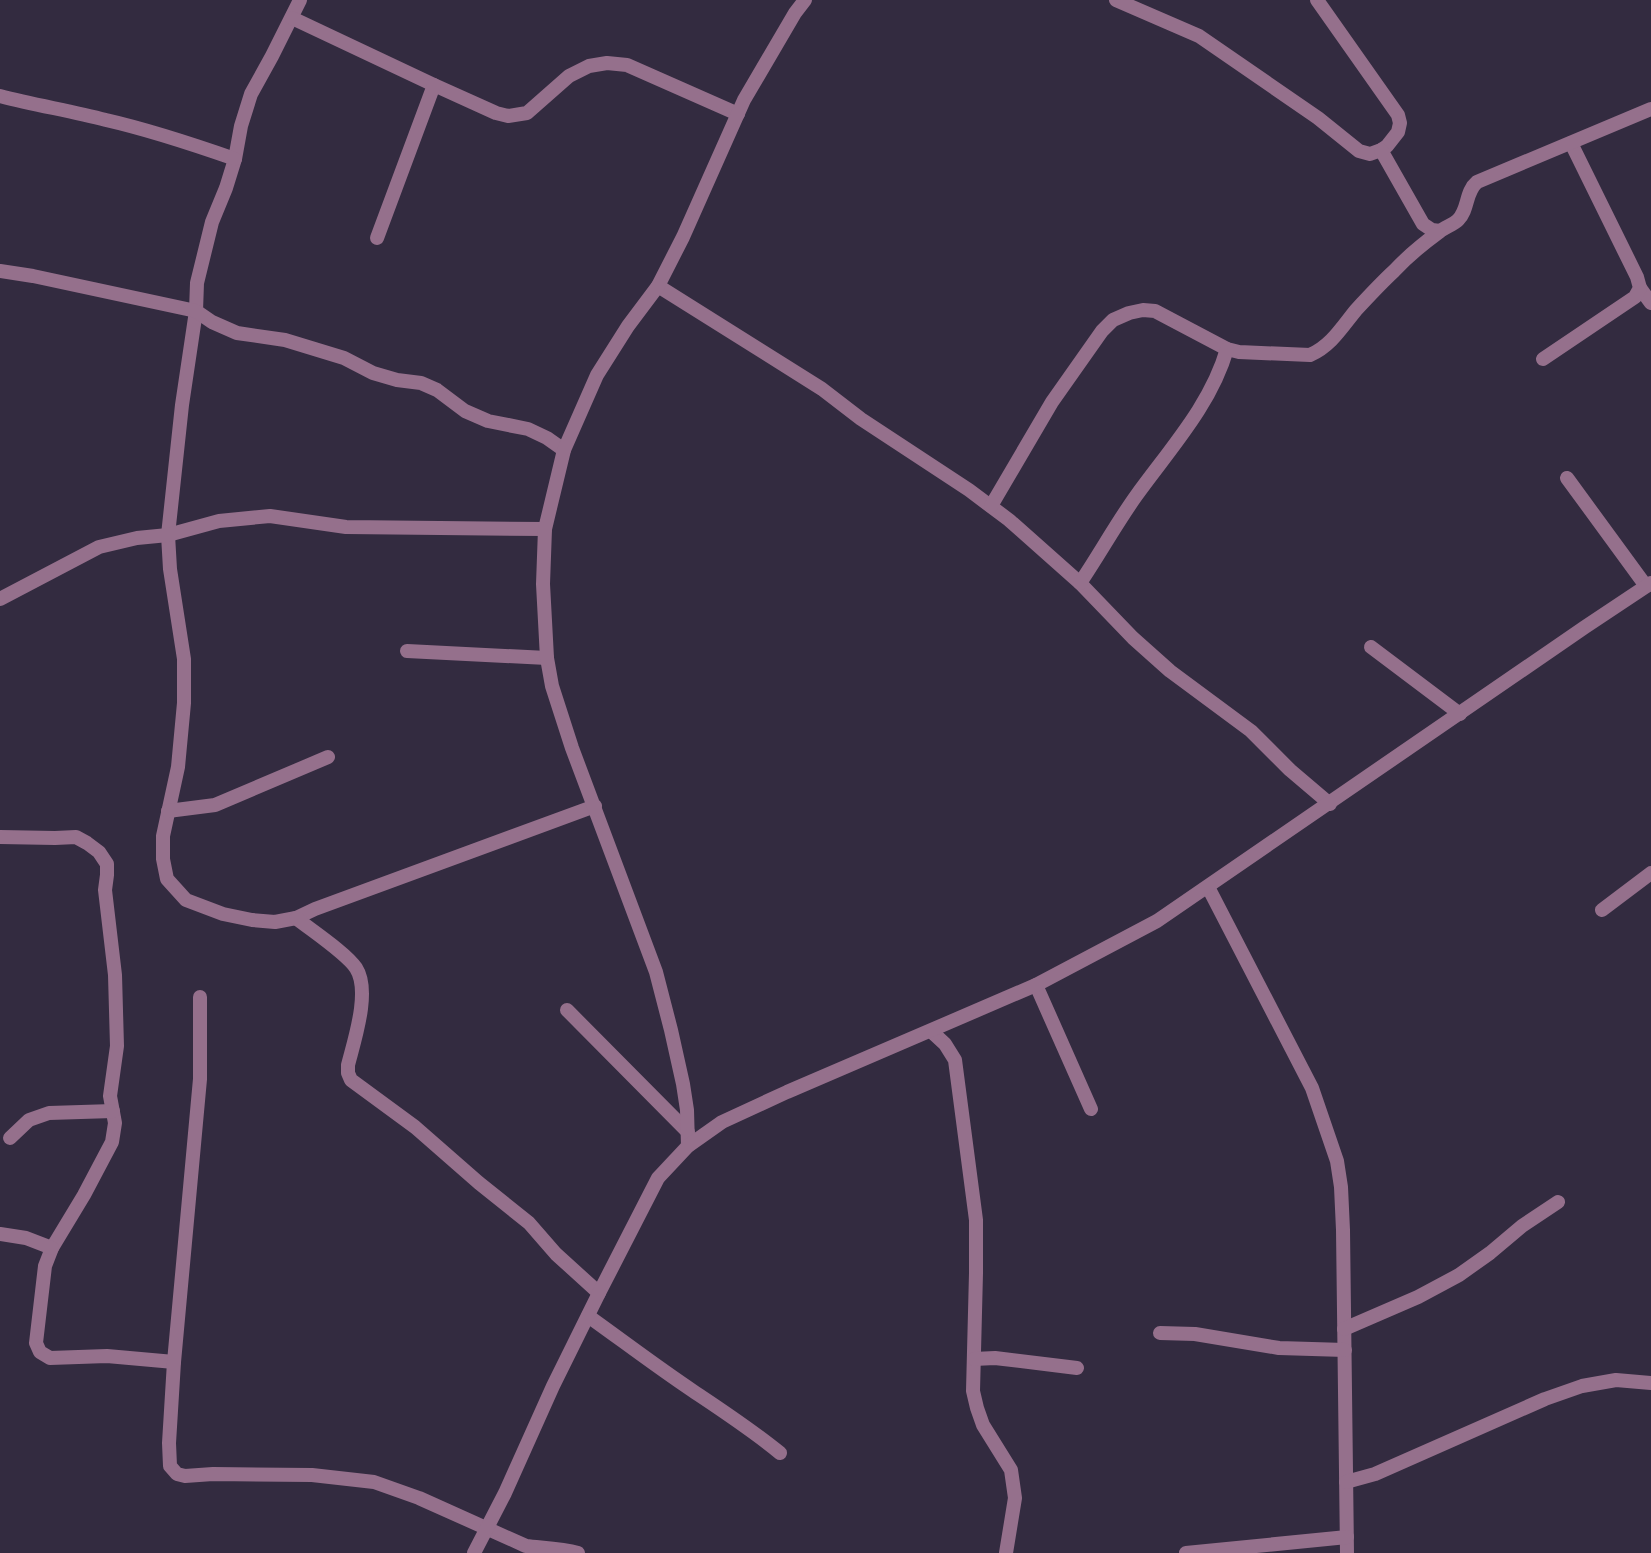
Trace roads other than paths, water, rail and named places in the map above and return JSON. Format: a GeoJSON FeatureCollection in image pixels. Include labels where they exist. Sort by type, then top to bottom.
{"type":"FeatureCollection","features":[{"type":"Feature","properties":{"kind":"street"},"geometry":{"type":"LineString","coordinates":[[300,0],[251,94],[235,159],[212,222],[197,284],[197,311],[181,416],[168,535],[170,569],[184,659],[184,703],[178,767],[163,836],[163,859],[167,879],[186,900],[223,914],[275,922],[296,918],[595,806]]}},
{"type":"Feature","properties":{"kind":"street"},"geometry":{"type":"LineString","coordinates":[[688,1139],[683,1084],[656,972],[572,748],[552,686],[547,659],[543,584],[544,529],[564,450],[597,375],[628,326],[658,286],[683,237],[737,114],[805,0]]}},
{"type":"Feature","properties":{"kind":"street"},"geometry":{"type":"LineString","coordinates":[[1116,0],[1199,36],[1318,118],[1359,151],[1370,154],[1381,150],[1398,132],[1398,115],[1317,0]]}},
{"type":"Feature","properties":{"kind":"street"},"geometry":{"type":"LineString","coordinates":[[292,18],[434,85],[508,116],[527,113],[569,76],[589,66],[607,63],[627,65],[737,114]]}},
{"type":"Feature","properties":{"kind":"street"},"geometry":{"type":"LineString","coordinates":[[377,237],[434,85]]}},
{"type":"Feature","properties":{"kind":"street"},"geometry":{"type":"LineString","coordinates":[[0,96],[118,123],[235,159]]}},
{"type":"Feature","properties":{"kind":"street"},"geometry":{"type":"LineString","coordinates":[[991,506],[1052,402],[1101,331],[1113,320],[1143,310],[1155,312],[1227,349],[1239,352],[1310,355],[1319,351],[1337,335],[1357,309],[1395,269],[1458,219],[1465,208],[1471,187],[1477,182],[1651,109]]}},
{"type":"Feature","properties":{"kind":"street"},"geometry":{"type":"LineString","coordinates":[[1571,143],[1640,288],[1651,303]]}},
{"type":"Feature","properties":{"kind":"street"},"geometry":{"type":"LineString","coordinates":[[1381,150],[1423,224],[1432,230],[1440,231]]}},
{"type":"Feature","properties":{"kind":"street"},"geometry":{"type":"LineString","coordinates":[[0,271],[197,311],[212,323],[237,333],[285,340],[344,358],[373,373],[421,383],[437,390],[465,411],[488,421],[528,429],[564,450]]}},
{"type":"Feature","properties":{"kind":"street"},"geometry":{"type":"LineString","coordinates":[[658,286],[822,389],[861,419],[991,506],[1080,583],[1133,638],[1170,671],[1251,731],[1329,804]]}},
{"type":"Feature","properties":{"kind":"street"},"geometry":{"type":"LineString","coordinates":[[1543,359],[1635,298],[1640,288]]}},
{"type":"Feature","properties":{"kind":"street"},"geometry":{"type":"LineString","coordinates":[[1080,583],[1135,498],[1189,424],[1223,366],[1227,349]]}},
{"type":"Feature","properties":{"kind":"street"},"geometry":{"type":"LineString","coordinates":[[474,1553],[505,1493],[598,1293],[658,1178],[688,1139],[765,1102],[1036,985],[1157,921],[1649,585],[1567,478]]}},
{"type":"Feature","properties":{"kind":"street"},"geometry":{"type":"LineString","coordinates":[[0,599],[99,547],[138,538],[168,535],[219,521],[270,516],[346,527],[544,529]]}},
{"type":"Feature","properties":{"kind":"street"},"geometry":{"type":"LineString","coordinates":[[1371,647],[1460,714]]}},
{"type":"Feature","properties":{"kind":"street"},"geometry":{"type":"LineString","coordinates":[[407,651],[547,659]]}},
{"type":"Feature","properties":{"kind":"street"},"geometry":{"type":"LineString","coordinates":[[168,811],[215,805],[328,757]]}},
{"type":"Feature","properties":{"kind":"street"},"geometry":{"type":"LineString","coordinates":[[0,837],[76,837],[99,852],[107,864],[105,890],[115,975],[117,1046],[110,1096],[115,1123],[112,1142],[52,1248],[46,1266],[36,1343],[40,1352],[50,1358],[107,1356],[174,1362]]}},
{"type":"Feature","properties":{"kind":"street"},"geometry":{"type":"LineString","coordinates":[[1602,910],[1651,873]]}},
{"type":"Feature","properties":{"kind":"street"},"geometry":{"type":"LineString","coordinates":[[1208,887],[1312,1088],[1337,1161],[1343,1230],[1347,1553]]}},
{"type":"Feature","properties":{"kind":"street"},"geometry":{"type":"LineString","coordinates":[[296,918],[344,956],[356,969],[361,984],[361,1013],[348,1065],[351,1080],[415,1127],[529,1223],[556,1254],[598,1293]]}},
{"type":"Feature","properties":{"kind":"street"},"geometry":{"type":"LineString","coordinates":[[1036,985],[1091,1109]]}},
{"type":"Feature","properties":{"kind":"street"},"geometry":{"type":"LineString","coordinates":[[200,997],[200,1079],[174,1362],[170,1466],[177,1474],[184,1476],[312,1475],[374,1482],[419,1498],[526,1546],[578,1553]]}},
{"type":"Feature","properties":{"kind":"street"},"geometry":{"type":"LineString","coordinates":[[567,1010],[688,1139]]}},
{"type":"Feature","properties":{"kind":"street"},"geometry":{"type":"LineString","coordinates":[[931,1031],[945,1044],[955,1060],[976,1220],[973,1391],[983,1425],[1011,1470],[1015,1498],[1006,1553]]}},
{"type":"Feature","properties":{"kind":"street"},"geometry":{"type":"LineString","coordinates":[[10,1138],[29,1120],[49,1113],[113,1111]]}},
{"type":"Feature","properties":{"kind":"street"},"geometry":{"type":"LineString","coordinates":[[1344,1329],[1418,1297],[1459,1275],[1558,1202]]}},
{"type":"Feature","properties":{"kind":"street"},"geometry":{"type":"LineString","coordinates":[[0,1234],[26,1238],[52,1248]]}},
{"type":"Feature","properties":{"kind":"street"},"geometry":{"type":"LineString","coordinates":[[588,1316],[758,1434],[780,1453]]}},
{"type":"Feature","properties":{"kind":"street"},"geometry":{"type":"LineString","coordinates":[[1160,1333],[1195,1334],[1279,1348],[1345,1350]]}},
{"type":"Feature","properties":{"kind":"street"},"geometry":{"type":"LineString","coordinates":[[974,1359],[995,1358],[1077,1368]]}},
{"type":"Feature","properties":{"kind":"street"},"geometry":{"type":"LineString","coordinates":[[1346,1482],[1375,1474],[1545,1399],[1583,1386],[1616,1380],[1651,1383]]}},
{"type":"Feature","properties":{"kind":"street"},"geometry":{"type":"LineString","coordinates":[[1186,1553],[1347,1537]]}}]}
